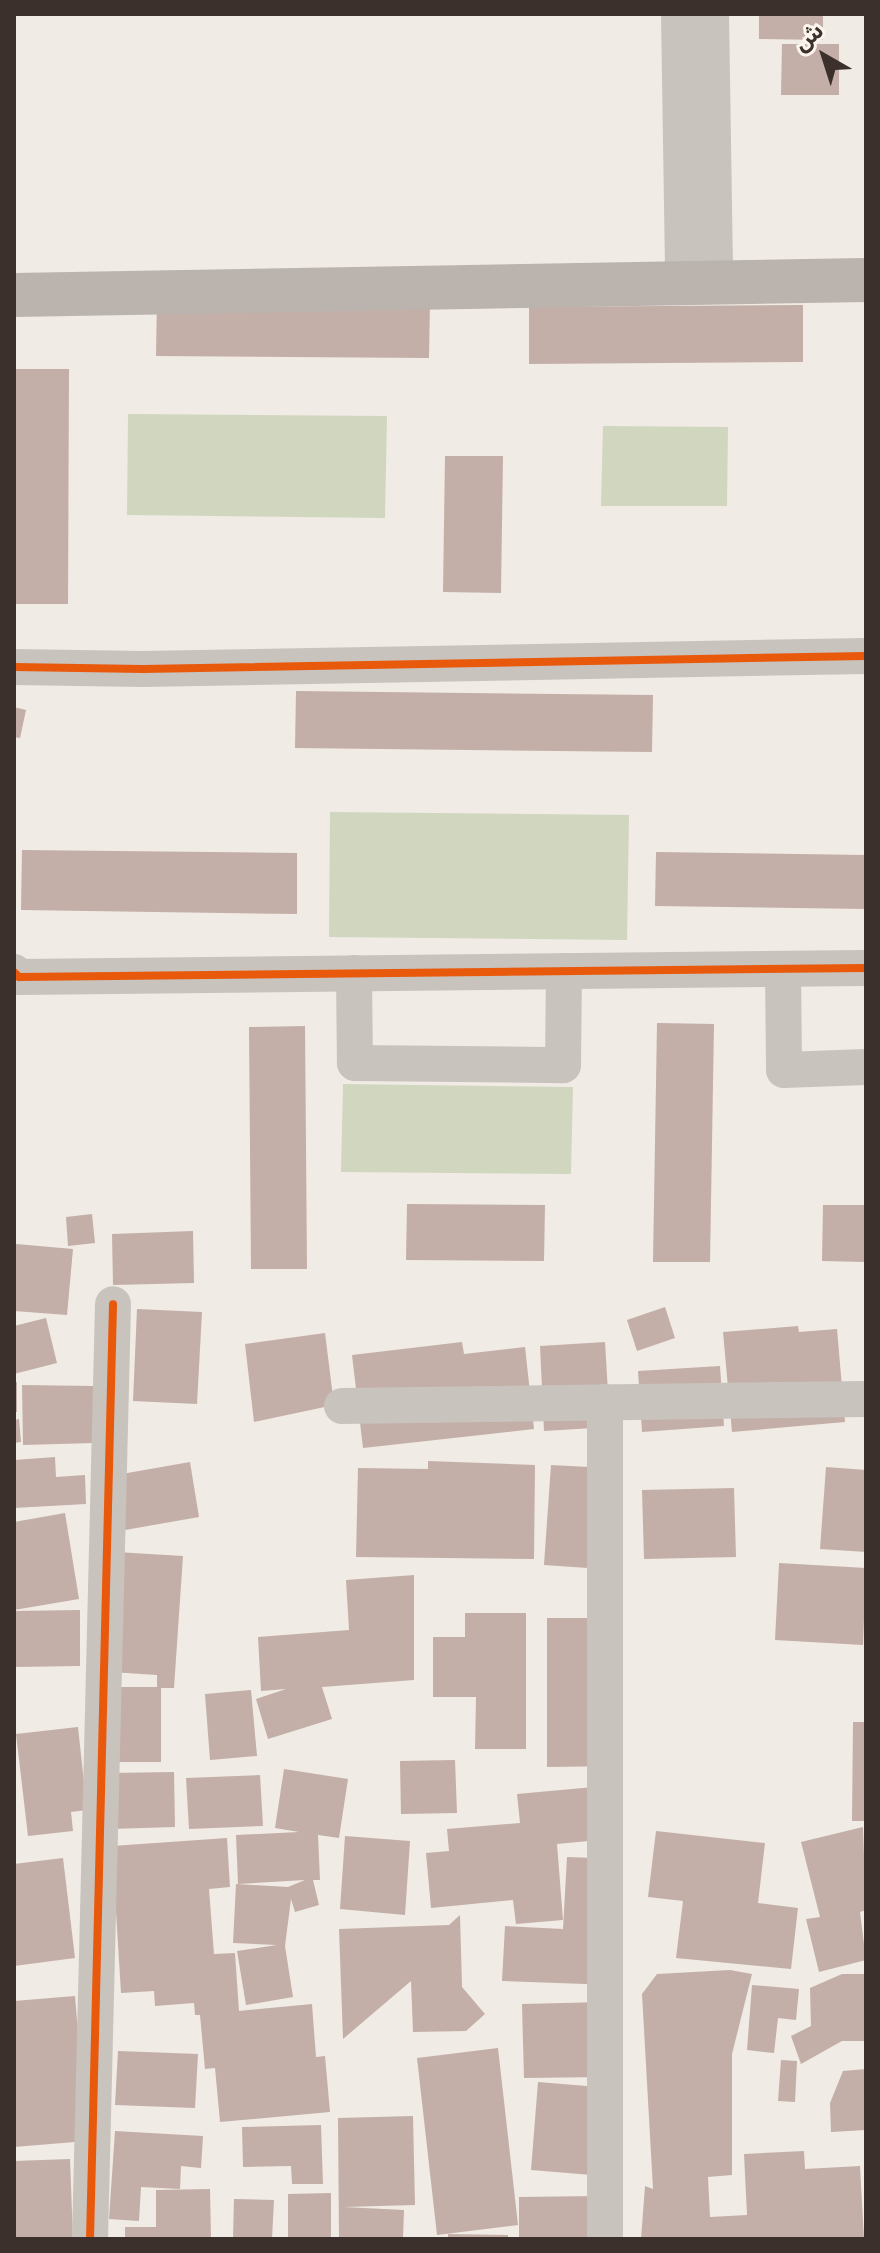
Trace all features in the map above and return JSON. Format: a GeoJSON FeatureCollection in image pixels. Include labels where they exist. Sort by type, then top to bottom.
{"type":"FeatureCollection","features":[{"type":"Feature","properties":{"kind":"street"},"geometry":{"type":"LineString","coordinates":[[679,14],[699,282]]}},
{"type":"Feature","properties":{"kind":"street"},"geometry":{"type":"LineString","coordinates":[[699,282],[711,14]]}},
{"type":"Feature","properties":{"kind":"street"},"geometry":{"type":"LineString","coordinates":[[14,295],[866,280]]}},
{"type":"Feature","properties":{"kind":"street"},"geometry":{"type":"LineString","coordinates":[[14,667],[866,656]]}},
{"type":"Feature","properties":{"kind":"street"},"geometry":{"type":"LineString","coordinates":[[14,972],[19,977],[866,968]]}},
{"type":"Feature","properties":{"kind":"street"},"geometry":{"type":"LineString","coordinates":[[783,969],[784,1070],[866,1067]]}},
{"type":"Feature","properties":{"kind":"street"},"geometry":{"type":"LineString","coordinates":[[354,973],[355,1063],[563,1065],[564,971]]}},
{"type":"Feature","properties":{"kind":"street"},"geometry":{"type":"LineString","coordinates":[[90,2239],[113,1304]]}},
{"type":"Feature","properties":{"kind":"street"},"geometry":{"type":"LineString","coordinates":[[342,1406],[866,1399]]}},
{"type":"Feature","properties":{"kind":"street"},"geometry":{"type":"LineString","coordinates":[[605,1402],[605,2239]]}},
{"type":"Feature","properties":{"kind":"green space"},"geometry":{"type":"Polygon","coordinates":[[[128,414],[387,416],[385,518],[127,515],[128,414]]]}},
{"type":"Feature","properties":{"kind":"green space"},"geometry":{"type":"Polygon","coordinates":[[[603,426],[728,427],[727,506],[601,506],[603,426]]]}},
{"type":"Feature","properties":{"kind":"green space"},"geometry":{"type":"Polygon","coordinates":[[[330,812],[629,815],[627,940],[329,937],[330,812]]]}},
{"type":"Feature","properties":{"kind":"green space"},"geometry":{"type":"Polygon","coordinates":[[[343,1084],[573,1087],[571,1174],[341,1172],[343,1084]]]}},
{"type":"Feature","properties":{"kind":"building"},"geometry":{"type":"Polygon","coordinates":[[[759,14],[823,14],[823,40],[759,39],[759,14]]]}},
{"type":"Feature","properties":{"kind":"building"},"geometry":{"type":"Polygon","coordinates":[[[782,44],[839,44],[839,95],[781,95],[782,44]]]}},
{"type":"Feature","properties":{"kind":"building"},"geometry":{"type":"Polygon","coordinates":[[[157,297],[430,301],[429,358],[156,356],[157,297]]]}},
{"type":"Feature","properties":{"kind":"building"},"geometry":{"type":"Polygon","coordinates":[[[803,305],[803,362],[529,364],[529,307],[803,305]]]}},
{"type":"Feature","properties":{"kind":"building"},"geometry":{"type":"Polygon","coordinates":[[[14,369],[69,369],[68,604],[14,604],[14,369]]]}},
{"type":"Feature","properties":{"kind":"building"},"geometry":{"type":"Polygon","coordinates":[[[445,456],[503,456],[501,593],[443,592],[445,456]]]}},
{"type":"Feature","properties":{"kind":"building"},"geometry":{"type":"Polygon","coordinates":[[[296,691],[653,695],[652,752],[295,748],[296,691]]]}},
{"type":"Feature","properties":{"kind":"building"},"geometry":{"type":"Polygon","coordinates":[[[14,707],[26,710],[20,738],[14,737],[14,707]]]}},
{"type":"Feature","properties":{"kind":"building"},"geometry":{"type":"Polygon","coordinates":[[[22,850],[297,853],[297,914],[21,910],[22,850]]]}},
{"type":"Feature","properties":{"kind":"building"},"geometry":{"type":"Polygon","coordinates":[[[656,852],[866,855],[866,909],[655,906],[656,852]]]}},
{"type":"Feature","properties":{"kind":"building"},"geometry":{"type":"Polygon","coordinates":[[[657,1023],[714,1024],[710,1262],[653,1262],[657,1023]]]}},
{"type":"Feature","properties":{"kind":"building"},"geometry":{"type":"Polygon","coordinates":[[[305,1026],[307,1269],[251,1269],[249,1027],[305,1026]]]}},
{"type":"Feature","properties":{"kind":"building"},"geometry":{"type":"Polygon","coordinates":[[[407,1204],[545,1205],[544,1261],[406,1260],[407,1204]]]}},
{"type":"Feature","properties":{"kind":"building"},"geometry":{"type":"Polygon","coordinates":[[[823,1205],[866,1205],[866,1262],[822,1261],[823,1205]]]}},
{"type":"Feature","properties":{"kind":"building"},"geometry":{"type":"Polygon","coordinates":[[[92,1214],[95,1243],[68,1246],[66,1217],[92,1214]]]}},
{"type":"Feature","properties":{"kind":"building"},"geometry":{"type":"Polygon","coordinates":[[[193,1231],[194,1283],[113,1285],[112,1234],[193,1231]]]}},
{"type":"Feature","properties":{"kind":"building"},"geometry":{"type":"Polygon","coordinates":[[[16,1244],[73,1249],[67,1315],[14,1311],[16,1244]]]}},
{"type":"Feature","properties":{"kind":"building"},"geometry":{"type":"Polygon","coordinates":[[[665,1307],[675,1338],[637,1351],[627,1320],[665,1307]]]}},
{"type":"Feature","properties":{"kind":"building"},"geometry":{"type":"Polygon","coordinates":[[[137,1309],[202,1312],[197,1404],[133,1401],[137,1309]]]}},
{"type":"Feature","properties":{"kind":"building"},"geometry":{"type":"Polygon","coordinates":[[[46,1318],[57,1363],[14,1374],[14,1326],[46,1318]]]}},
{"type":"Feature","properties":{"kind":"building"},"geometry":{"type":"Polygon","coordinates":[[[798,1326],[799,1332],[837,1329],[845,1422],[732,1432],[723,1332],[798,1326]]]}},
{"type":"Feature","properties":{"kind":"building"},"geometry":{"type":"Polygon","coordinates":[[[325,1333],[334,1405],[254,1422],[245,1344],[325,1333]]]}},
{"type":"Feature","properties":{"kind":"building"},"geometry":{"type":"Polygon","coordinates":[[[462,1342],[464,1354],[525,1347],[534,1429],[363,1448],[352,1355],[462,1342]]]}},
{"type":"Feature","properties":{"kind":"building"},"geometry":{"type":"Polygon","coordinates":[[[605,1342],[610,1427],[544,1431],[540,1346],[605,1342]]]}},
{"type":"Feature","properties":{"kind":"building"},"geometry":{"type":"Polygon","coordinates":[[[720,1366],[724,1426],[642,1432],[638,1371],[720,1366]]]}},
{"type":"Feature","properties":{"kind":"building"},"geometry":{"type":"Polygon","coordinates":[[[14,1382],[17,1382],[17,1412],[14,1412],[14,1382]]]}},
{"type":"Feature","properties":{"kind":"building"},"geometry":{"type":"Polygon","coordinates":[[[22,1385],[93,1386],[94,1443],[23,1445],[22,1385]]]}},
{"type":"Feature","properties":{"kind":"building"},"geometry":{"type":"Polygon","coordinates":[[[19,1419],[21,1442],[14,1443],[14,1420],[19,1419]]]}},
{"type":"Feature","properties":{"kind":"building"},"geometry":{"type":"Polygon","coordinates":[[[55,1457],[56,1477],[85,1475],[86,1504],[14,1508],[14,1460],[55,1457]]]}},
{"type":"Feature","properties":{"kind":"building"},"geometry":{"type":"Polygon","coordinates":[[[428,1461],[535,1465],[534,1559],[356,1557],[358,1468],[428,1469],[428,1461]]]}},
{"type":"Feature","properties":{"kind":"building"},"geometry":{"type":"Polygon","coordinates":[[[190,1462],[199,1517],[125,1530],[116,1475],[190,1462]]]}},
{"type":"Feature","properties":{"kind":"building"},"geometry":{"type":"Polygon","coordinates":[[[551,1465],[608,1468],[602,1569],[544,1565],[551,1465]]]}},
{"type":"Feature","properties":{"kind":"building"},"geometry":{"type":"Polygon","coordinates":[[[826,1467],[866,1470],[866,1552],[820,1549],[826,1467]]]}},
{"type":"Feature","properties":{"kind":"building"},"geometry":{"type":"Polygon","coordinates":[[[734,1488],[736,1557],[644,1559],[642,1490],[734,1488]]]}},
{"type":"Feature","properties":{"kind":"building"},"geometry":{"type":"Polygon","coordinates":[[[65,1513],[79,1599],[14,1610],[14,1522],[65,1513]]]}},
{"type":"Feature","properties":{"kind":"building"},"geometry":{"type":"Polygon","coordinates":[[[116,1552],[183,1556],[174,1688],[161,1688],[161,1762],[114,1762],[113,1687],[157,1687],[157,1675],[111,1672],[116,1552]]]}},
{"type":"Feature","properties":{"kind":"building"},"geometry":{"type":"Polygon","coordinates":[[[779,1563],[866,1568],[863,1645],[775,1640],[779,1563]]]}},
{"type":"Feature","properties":{"kind":"building"},"geometry":{"type":"Polygon","coordinates":[[[414,1575],[414,1680],[322,1687],[332,1719],[268,1739],[256,1699],[286,1689],[261,1691],[258,1637],[349,1630],[346,1580],[414,1575]]]}},
{"type":"Feature","properties":{"kind":"building"},"geometry":{"type":"Polygon","coordinates":[[[80,1610],[80,1666],[14,1667],[14,1611],[80,1610]]]}},
{"type":"Feature","properties":{"kind":"building"},"geometry":{"type":"Polygon","coordinates":[[[465,1613],[526,1613],[526,1749],[475,1749],[476,1697],[433,1697],[433,1637],[465,1637],[465,1613]]]}},
{"type":"Feature","properties":{"kind":"building"},"geometry":{"type":"Polygon","coordinates":[[[547,1618],[620,1618],[621,1766],[547,1767],[547,1618]]]}},
{"type":"Feature","properties":{"kind":"building"},"geometry":{"type":"Polygon","coordinates":[[[251,1690],[257,1756],[210,1760],[205,1694],[251,1690]]]}},
{"type":"Feature","properties":{"kind":"building"},"geometry":{"type":"Polygon","coordinates":[[[853,1722],[866,1722],[866,1821],[852,1821],[853,1722]]]}},
{"type":"Feature","properties":{"kind":"building"},"geometry":{"type":"Polygon","coordinates":[[[78,1727],[87,1810],[71,1812],[73,1831],[28,1836],[16,1734],[78,1727]]]}},
{"type":"Feature","properties":{"kind":"building"},"geometry":{"type":"Polygon","coordinates":[[[455,1760],[457,1813],[401,1814],[400,1761],[455,1760]]]}},
{"type":"Feature","properties":{"kind":"building"},"geometry":{"type":"Polygon","coordinates":[[[284,1769],[348,1779],[339,1838],[318,1835],[320,1880],[313,1880],[319,1905],[295,1912],[291,1899],[285,1946],[293,1997],[246,2005],[237,1951],[277,1945],[233,1943],[236,1884],[288,1887],[305,1880],[238,1884],[236,1835],[299,1832],[275,1828],[284,1769]]]}},
{"type":"Feature","properties":{"kind":"building"},"geometry":{"type":"Polygon","coordinates":[[[174,1772],[175,1827],[110,1829],[109,1773],[174,1772]]]}},
{"type":"Feature","properties":{"kind":"building"},"geometry":{"type":"Polygon","coordinates":[[[260,1775],[263,1826],[189,1829],[186,1778],[260,1775]]]}},
{"type":"Feature","properties":{"kind":"building"},"geometry":{"type":"Polygon","coordinates":[[[605,1786],[610,1839],[557,1844],[563,1920],[516,1924],[513,1900],[431,1908],[426,1853],[449,1851],[447,1829],[520,1823],[517,1794],[605,1786]]]}},
{"type":"Feature","properties":{"kind":"building"},"geometry":{"type":"Polygon","coordinates":[[[863,1827],[866,1910],[860,1912],[866,1960],[819,1972],[806,1919],[820,1917],[801,1842],[863,1827]]]}},
{"type":"Feature","properties":{"kind":"building"},"geometry":{"type":"Polygon","coordinates":[[[656,1831],[765,1843],[758,1903],[798,1908],[791,1969],[676,1958],[683,1901],[648,1897],[656,1831]]]}},
{"type":"Feature","properties":{"kind":"building"},"geometry":{"type":"Polygon","coordinates":[[[345,1836],[410,1841],[405,1915],[340,1909],[345,1836]]]}},
{"type":"Feature","properties":{"kind":"building"},"geometry":{"type":"Polygon","coordinates":[[[227,1838],[230,1887],[209,1889],[214,1954],[235,1953],[239,2011],[312,2004],[316,2057],[325,2056],[330,2112],[220,2122],[215,2068],[205,2069],[200,2015],[195,2015],[194,2003],[155,2006],[154,1991],[121,1993],[112,1846],[227,1838]]]}},
{"type":"Feature","properties":{"kind":"building"},"geometry":{"type":"Polygon","coordinates":[[[567,1857],[619,1859],[614,1985],[502,1981],[505,1926],[563,1929],[567,1857]]]}},
{"type":"Feature","properties":{"kind":"building"},"geometry":{"type":"Polygon","coordinates":[[[63,1858],[75,1958],[14,1966],[14,1864],[63,1858]]]}},
{"type":"Feature","properties":{"kind":"building"},"geometry":{"type":"Polygon","coordinates":[[[460,1915],[462,1987],[485,2014],[466,2031],[413,2032],[411,1981],[343,2039],[339,1929],[449,1925],[460,1915]]]}},
{"type":"Feature","properties":{"kind":"building"},"geometry":{"type":"Polygon","coordinates":[[[730,1970],[752,1974],[732,2054],[732,2175],[708,2177],[710,2217],[747,2215],[744,2154],[804,2151],[805,2169],[860,2166],[864,2239],[641,2239],[645,2186],[653,2189],[642,1994],[657,1974],[730,1970]]]}},
{"type":"Feature","properties":{"kind":"building"},"geometry":{"type":"Polygon","coordinates":[[[842,1974],[866,1974],[866,2041],[842,2041],[801,2064],[791,2036],[811,2026],[810,1988],[842,1974]]]}},
{"type":"Feature","properties":{"kind":"building"},"geometry":{"type":"Polygon","coordinates":[[[752,1985],[799,1989],[796,2020],[778,2018],[774,2053],[747,2050],[752,1985]]]}},
{"type":"Feature","properties":{"kind":"building"},"geometry":{"type":"Polygon","coordinates":[[[75,1996],[87,2141],[14,2147],[14,2001],[75,1996]]]}},
{"type":"Feature","properties":{"kind":"building"},"geometry":{"type":"Polygon","coordinates":[[[604,2002],[605,2077],[524,2078],[522,2004],[604,2002]]]}},
{"type":"Feature","properties":{"kind":"building"},"geometry":{"type":"Polygon","coordinates":[[[498,2048],[518,2225],[437,2235],[417,2058],[498,2048]]]}},
{"type":"Feature","properties":{"kind":"building"},"geometry":{"type":"Polygon","coordinates":[[[118,2051],[198,2054],[195,2108],[115,2105],[118,2051]]]}},
{"type":"Feature","properties":{"kind":"building"},"geometry":{"type":"Polygon","coordinates":[[[781,2060],[797,2061],[795,2102],[778,2101],[781,2060]]]}},
{"type":"Feature","properties":{"kind":"building"},"geometry":{"type":"Polygon","coordinates":[[[866,2069],[866,2130],[831,2132],[830,2103],[843,2071],[866,2069]]]}},
{"type":"Feature","properties":{"kind":"building"},"geometry":{"type":"Polygon","coordinates":[[[538,2082],[611,2088],[604,2176],[531,2170],[538,2082]]]}},
{"type":"Feature","properties":{"kind":"building"},"geometry":{"type":"Polygon","coordinates":[[[413,2116],[415,2205],[344,2207],[404,2210],[403,2239],[339,2239],[338,2118],[413,2116]]]}},
{"type":"Feature","properties":{"kind":"building"},"geometry":{"type":"Polygon","coordinates":[[[321,2125],[323,2184],[292,2184],[291,2166],[243,2167],[242,2127],[321,2125]]]}},
{"type":"Feature","properties":{"kind":"building"},"geometry":{"type":"Polygon","coordinates":[[[115,2131],[203,2136],[201,2168],[181,2166],[180,2189],[141,2187],[139,2221],[109,2219],[115,2131]]]}},
{"type":"Feature","properties":{"kind":"building"},"geometry":{"type":"Polygon","coordinates":[[[70,2159],[73,2239],[14,2239],[14,2161],[70,2159]]]}},
{"type":"Feature","properties":{"kind":"building"},"geometry":{"type":"Polygon","coordinates":[[[210,2189],[211,2239],[125,2239],[125,2227],[156,2227],[156,2190],[210,2189]]]}},
{"type":"Feature","properties":{"kind":"building"},"geometry":{"type":"Polygon","coordinates":[[[331,2193],[331,2239],[288,2239],[288,2194],[331,2193]]]}},
{"type":"Feature","properties":{"kind":"building"},"geometry":{"type":"Polygon","coordinates":[[[596,2196],[596,2239],[519,2239],[519,2197],[596,2196]]]}},
{"type":"Feature","properties":{"kind":"building"},"geometry":{"type":"Polygon","coordinates":[[[234,2199],[274,2200],[272,2239],[233,2239],[234,2199]]]}},
{"type":"Feature","properties":{"kind":"building"},"geometry":{"type":"Polygon","coordinates":[[[448,2234],[508,2235],[508,2239],[448,2239],[448,2234]]]}},
{"type":"Feature","properties":{"kind":"cycle path"},"geometry":{"type":"LineString","coordinates":[[14,667],[143,669],[866,656]]}},
{"type":"Feature","properties":{"kind":"cycle path"},"geometry":{"type":"LineString","coordinates":[[14,972],[19,977],[866,968]]}},
{"type":"Feature","properties":{"kind":"cycle path"},"geometry":{"type":"LineString","coordinates":[[90,2239],[113,1304]]}}]}
